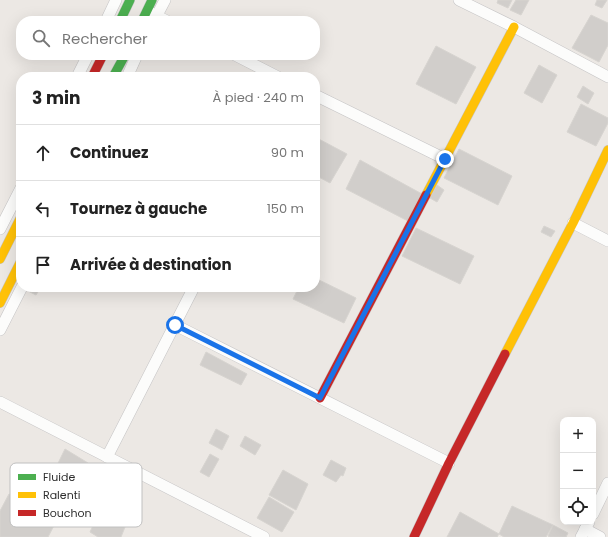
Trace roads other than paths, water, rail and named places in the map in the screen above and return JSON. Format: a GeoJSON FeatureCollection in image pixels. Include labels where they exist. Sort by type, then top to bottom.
{"type":"FeatureCollection","features":[{"type":"Feature","properties":{"kind":"street"},"geometry":{"type":"LineString","coordinates":[[108,16],[116,0]]}},
{"type":"Feature","properties":{"kind":"street"},"geometry":{"type":"LineString","coordinates":[[122,16],[130,0]]}},
{"type":"Feature","properties":{"kind":"street"},"geometry":{"type":"LineString","coordinates":[[152,0],[153,16]]}},
{"type":"Feature","properties":{"kind":"street"},"geometry":{"type":"LineString","coordinates":[[153,16],[165,0]]}},
{"type":"Feature","properties":{"kind":"street"},"geometry":{"type":"LineString","coordinates":[[459,0],[514,27],[608,77]]}},
{"type":"Feature","properties":{"kind":"street"},"geometry":{"type":"LineString","coordinates":[[320,398],[514,27]]}},
{"type":"Feature","properties":{"kind":"street"},"geometry":{"type":"LineString","coordinates":[[80,72],[86,60]]}},
{"type":"Feature","properties":{"kind":"street"},"geometry":{"type":"LineString","coordinates":[[94,72],[100,60]]}},
{"type":"Feature","properties":{"kind":"street"},"geometry":{"type":"LineString","coordinates":[[116,72],[122,60]]}},
{"type":"Feature","properties":{"kind":"street"},"geometry":{"type":"LineString","coordinates":[[130,72],[136,60]]}},
{"type":"Feature","properties":{"kind":"street"},"geometry":{"type":"LineString","coordinates":[[245,60],[268,72]]}},
{"type":"Feature","properties":{"kind":"street"},"geometry":{"type":"LineString","coordinates":[[320,97],[445,159]]}},
{"type":"Feature","properties":{"kind":"street"},"geometry":{"type":"LineString","coordinates":[[414,537],[449,463],[573,223],[608,150]]}},
{"type":"Feature","properties":{"kind":"street"},"geometry":{"type":"LineString","coordinates":[[0,229],[16,198]]}},
{"type":"Feature","properties":{"kind":"street"},"geometry":{"type":"LineString","coordinates":[[573,223],[608,241]]}},
{"type":"Feature","properties":{"kind":"street"},"geometry":{"type":"LineString","coordinates":[[0,259],[4,242],[16,224]]}},
{"type":"Feature","properties":{"kind":"street"},"geometry":{"type":"LineString","coordinates":[[0,303],[16,271]]}},
{"type":"Feature","properties":{"kind":"street"},"geometry":{"type":"LineString","coordinates":[[0,330],[19,292]]}},
{"type":"Feature","properties":{"kind":"street"},"geometry":{"type":"LineString","coordinates":[[107,457],[192,292]]}},
{"type":"Feature","properties":{"kind":"street"},"geometry":{"type":"LineString","coordinates":[[175,325],[449,463]]}},
{"type":"Feature","properties":{"kind":"street"},"geometry":{"type":"LineString","coordinates":[[0,402],[118,463]]}},
{"type":"Feature","properties":{"kind":"street"},"geometry":{"type":"LineString","coordinates":[[142,476],[249,534],[264,537]]}},
{"type":"Feature","properties":{"kind":"street"},"geometry":{"type":"LineString","coordinates":[[596,508],[608,483]]}},
{"type":"Feature","properties":{"kind":"street"},"geometry":{"type":"LineString","coordinates":[[585,529],[600,537]]}}]}
